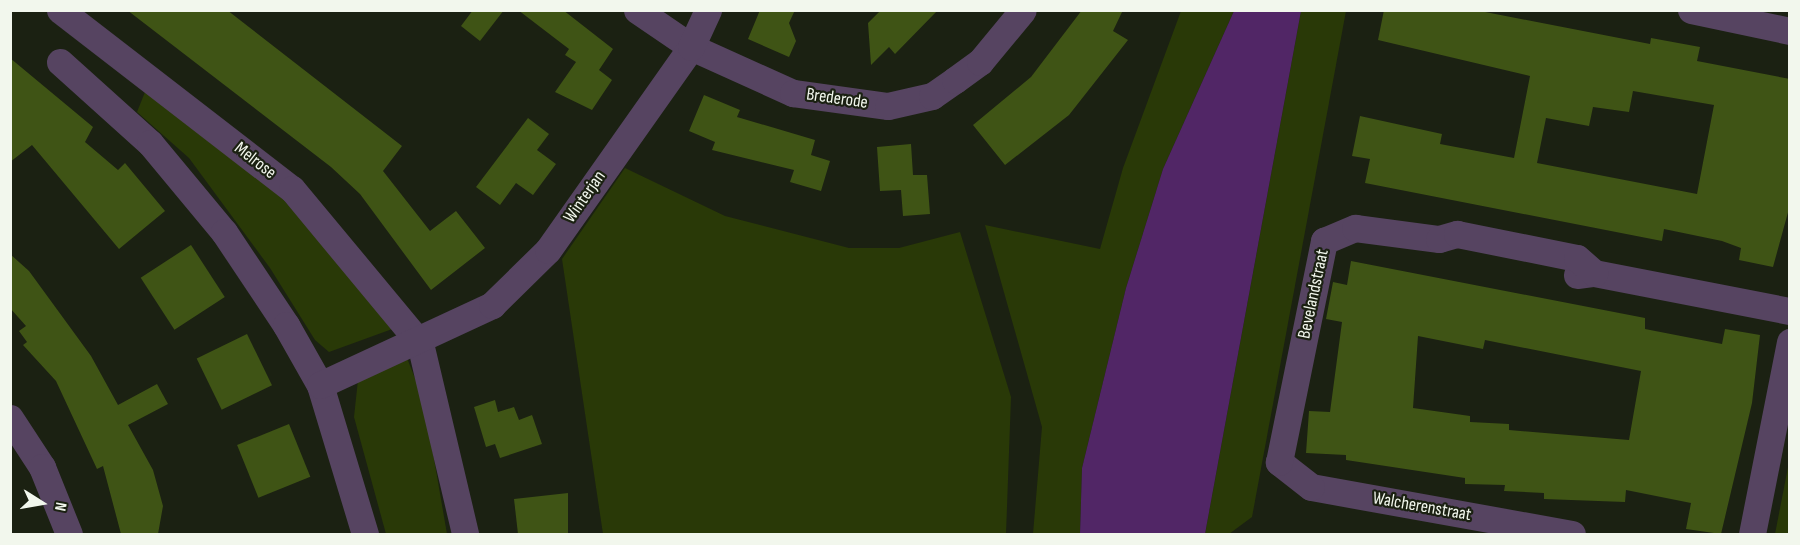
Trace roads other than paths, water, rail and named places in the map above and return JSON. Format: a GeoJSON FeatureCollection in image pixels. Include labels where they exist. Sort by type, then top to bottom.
{"type":"FeatureCollection","features":[{"type":"Feature","properties":{"kind":"street","name":"Melrose"},"geometry":{"type":"LineString","coordinates":[[60,10],[292,189],[420,343],[465,534]]}},
{"type":"Feature","properties":{"kind":"street","name":"Brederode"},"geometry":{"type":"LineString","coordinates":[[637,10],[691,47],[793,93],[888,106],[932,96],[955,80],[980,62],[1023,10]]}},
{"type":"Feature","properties":{"kind":"street","name":"Winterjan"},"geometry":{"type":"LineString","coordinates":[[420,343],[492,305],[548,250],[691,47],[708,10]]}},
{"type":"Feature","properties":{"kind":"street"},"geometry":{"type":"LineString","coordinates":[[1691,10],[1790,31]]}},
{"type":"Feature","properties":{"kind":"street"},"geometry":{"type":"LineString","coordinates":[[60,62],[122,113],[224,232],[320,385],[365,534]]}},
{"type":"Feature","properties":{"kind":"street","name":"Bevelandstraat"},"geometry":{"type":"LineString","coordinates":[[1279,462],[1324,241],[1355,228],[1439,239],[1456,234],[1577,258],[1594,273],[1790,311]]}},
{"type":"Feature","properties":{"kind":"street"},"geometry":{"type":"LineString","coordinates":[[1752,534],[1790,342]]}},
{"type":"Feature","properties":{"kind":"street"},"geometry":{"type":"LineString","coordinates":[[320,385],[420,343]]}},
{"type":"Feature","properties":{"kind":"street"},"geometry":{"type":"LineString","coordinates":[[10,418],[42,467],[69,534]]}},
{"type":"Feature","properties":{"kind":"street","name":"Walcherenstraat"},"geometry":{"type":"LineString","coordinates":[[1279,462],[1311,487],[1572,534]]}}]}
